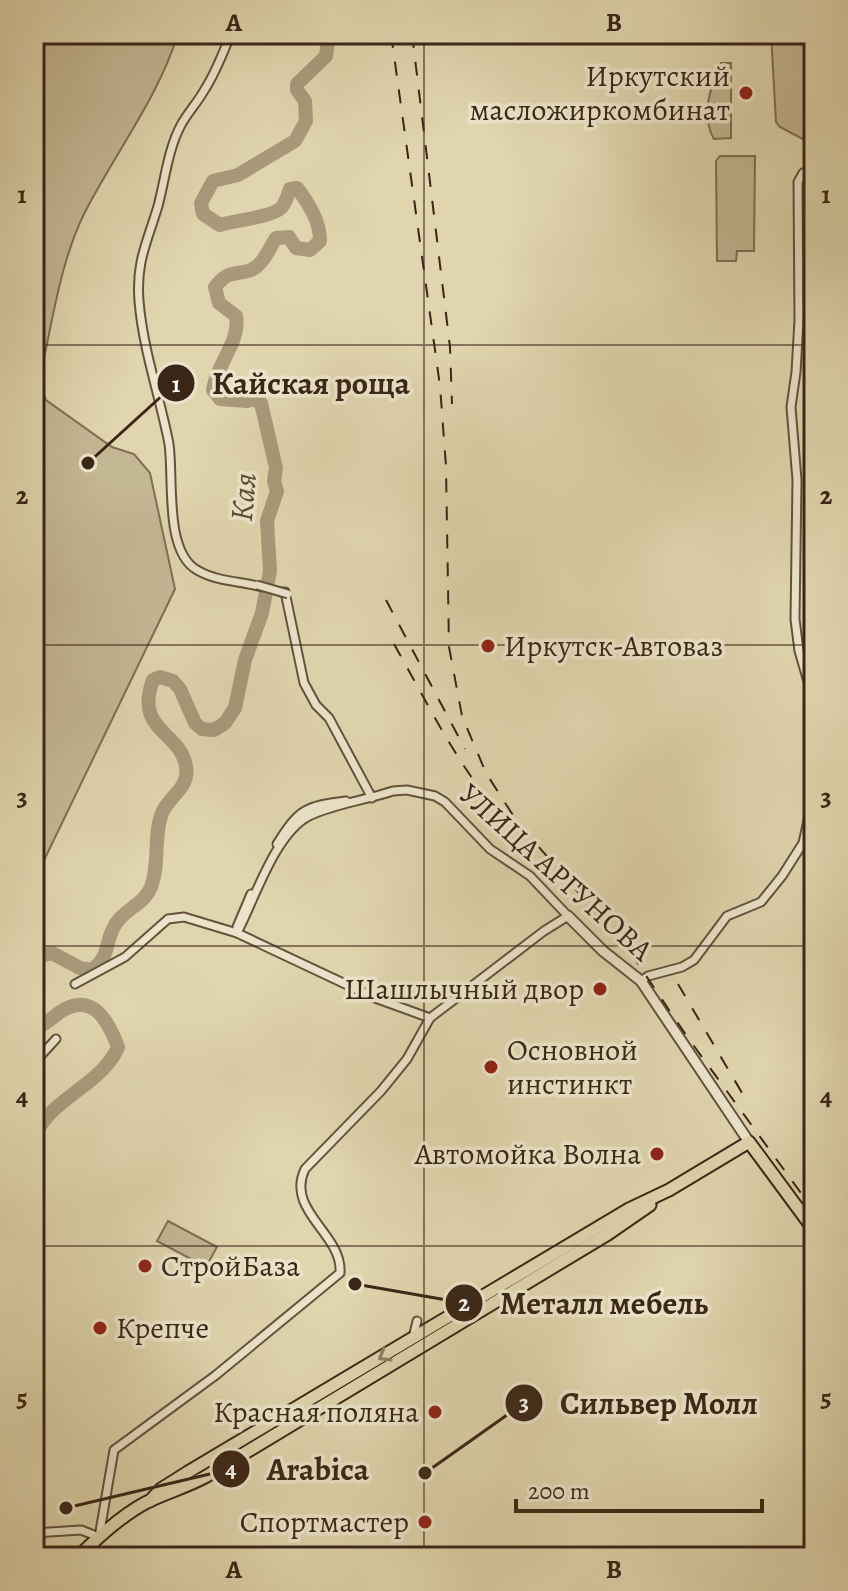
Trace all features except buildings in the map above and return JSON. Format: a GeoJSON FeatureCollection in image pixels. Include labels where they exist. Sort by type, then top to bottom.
{"type":"FeatureCollection","features":[{"type":"Feature","properties":{"kind":"main road"},"geometry":{"type":"LineString","coordinates":[[78,1557],[161,1489],[188,1472],[629,1209],[669,1190],[749,1142]]}},
{"type":"Feature","properties":{"kind":"main road","name":"УЛИЦА АРГУНОВА"},"geometry":{"type":"LineString","coordinates":[[749,1142],[814,1230]]}},
{"type":"Feature","properties":{"kind":"main road"},"geometry":{"type":"LineString","coordinates":[[150,1501],[183,1489],[397,1361],[608,1234],[669,1190]]}},
{"type":"Feature","properties":{"kind":"street"},"geometry":{"type":"LineString","coordinates":[[231,34],[207,88],[181,125],[173,145],[157,208],[143,247],[139,274],[141,322],[168,443],[175,534],[186,561],[197,570],[221,580],[257,585],[288,594],[299,665],[308,691],[325,713],[347,758],[372,798]]}},
{"type":"Feature","properties":{"kind":"street"},"geometry":{"type":"LineString","coordinates":[[814,167],[803,173],[798,182],[799,320],[791,407],[797,480],[795,619],[814,715]]}},
{"type":"Feature","properties":{"kind":"street"},"geometry":{"type":"LineString","coordinates":[[257,585],[285,592],[304,683],[316,705],[329,718],[372,798]]}},
{"type":"Feature","properties":{"kind":"street","name":"УЛИЦА АРГУНОВА"},"geometry":{"type":"LineString","coordinates":[[237,933],[240,916],[270,855],[299,812],[320,804],[407,790],[435,796],[445,802],[490,849],[530,876],[603,951],[641,981],[749,1142]]}},
{"type":"Feature","properties":{"kind":"street"},"geometry":{"type":"LineString","coordinates":[[641,981],[694,960],[727,916],[761,902],[803,843],[814,793]]}},
{"type":"Feature","properties":{"kind":"street"},"geometry":{"type":"LineString","coordinates":[[34,1533],[81,1530],[99,1537],[114,1450],[216,1375],[340,1273],[334,1252],[302,1200],[300,1181],[305,1169],[365,1109],[407,1059],[430,1018],[568,916]]}},
{"type":"Feature","properties":{"kind":"street"},"geometry":{"type":"LineString","coordinates":[[75,984],[125,957],[168,919],[184,917],[237,933],[375,998],[430,1018]]}},
{"type":"Feature","properties":{"kind":"street"},"geometry":{"type":"LineString","coordinates":[[34,1063],[56,1039]]}},
{"type":"Feature","properties":{"kind":"street"},"geometry":{"type":"LineString","coordinates":[[413,1338],[417,1321]]}},
{"type":"Feature","properties":{"kind":"shaded area"},"geometry":{"type":"Polygon","coordinates":[[[34,34],[178,34],[159,81],[75,234],[62,275],[39,381],[46,400],[112,447],[134,454],[150,473],[175,589],[34,881],[34,34]]]}},
{"type":"Feature","properties":{"kind":"shaded area"},"geometry":{"type":"Polygon","coordinates":[[[771,34],[814,34],[814,145],[776,122],[771,34]]]}},
{"type":"Feature","properties":{"kind":"shaded area"},"geometry":{"type":"Polygon","coordinates":[[[721,63],[731,63],[731,138],[714,139],[707,110],[721,63]]]}},
{"type":"Feature","properties":{"kind":"shaded area"},"geometry":{"type":"Polygon","coordinates":[[[720,156],[755,156],[754,251],[737,251],[736,261],[717,261],[716,161],[720,156]]]}},
{"type":"Feature","properties":{"kind":"shaded area"},"geometry":{"type":"Polygon","coordinates":[[[168,1221],[217,1247],[206,1267],[157,1241],[168,1221]]]}},
{"type":"Feature","properties":{"kind":"waterway","name":"Кая"},"geometry":{"type":"LineString","coordinates":[[34,967],[40,956],[52,953],[80,968],[92,970],[103,959],[117,922],[144,898],[151,887],[162,813],[182,786],[186,774],[182,754],[160,729],[149,710],[153,680],[160,677],[173,681],[180,689],[195,723],[202,729],[214,730],[225,723],[235,708],[245,660],[262,613],[270,571],[267,521],[277,491],[274,481],[276,468],[261,403],[253,399],[220,399],[213,390],[237,325],[236,316],[219,303],[215,287],[228,275],[255,268],[276,238],[289,237],[296,248],[310,250],[320,241],[313,213],[297,188],[290,189],[278,210],[220,225],[203,214],[201,203],[213,181],[238,175],[295,141],[306,121],[305,101],[297,90],[297,84],[326,56],[329,34]]}},
{"type":"Feature","properties":{"kind":"waterway","name":"Кая"},"geometry":{"type":"LineString","coordinates":[[34,1030],[71,1006],[81,1005],[90,1007],[104,1019],[118,1047],[100,1072],[50,1114],[34,1140]]}},
{"type":"Feature","properties":{"kind":"railway"},"geometry":{"type":"LineString","coordinates":[[391,34],[440,386],[446,466],[449,647],[462,716],[486,773],[518,823],[630,952],[686,1035],[814,1211]]}},
{"type":"Feature","properties":{"kind":"railway"},"geometry":{"type":"LineString","coordinates":[[412,34],[450,347],[452,404]]}},
{"type":"Feature","properties":{"kind":"railway"},"geometry":{"type":"LineString","coordinates":[[386,600],[465,749]]}},
{"type":"Feature","properties":{"kind":"railway"},"geometry":{"type":"LineString","coordinates":[[394,644],[458,757],[504,819]]}},
{"type":"Feature","properties":{"kind":"railway"},"geometry":{"type":"LineString","coordinates":[[678,984],[745,1098]]}},
{"type":"Feature","properties":{"kind":"place","name":"Иркутский масложиркомбинат"},"geometry":{"type":"Point","coordinates":[746,93]}},
{"type":"Feature","properties":{"kind":"place","name":"Кайская роща"},"geometry":{"type":"Point","coordinates":[88,463]}},
{"type":"Feature","properties":{"kind":"place","name":"Иркутск-Автоваз"},"geometry":{"type":"Point","coordinates":[488,646]}},
{"type":"Feature","properties":{"kind":"place","name":"Шашлычный двор"},"geometry":{"type":"Point","coordinates":[600,989]}},
{"type":"Feature","properties":{"kind":"place","name":"Основной инстинкт"},"geometry":{"type":"Point","coordinates":[491,1067]}},
{"type":"Feature","properties":{"kind":"place","name":"Автомойка Волна"},"geometry":{"type":"Point","coordinates":[657,1154]}},
{"type":"Feature","properties":{"kind":"place","name":"СтройБаза"},"geometry":{"type":"Point","coordinates":[145,1266]}},
{"type":"Feature","properties":{"kind":"place","name":"Металл мебель"},"geometry":{"type":"Point","coordinates":[355,1284]}},
{"type":"Feature","properties":{"kind":"place","name":"Крепче"},"geometry":{"type":"Point","coordinates":[100,1328]}},
{"type":"Feature","properties":{"kind":"place","name":"Красная поляна"},"geometry":{"type":"Point","coordinates":[435,1412]}},
{"type":"Feature","properties":{"kind":"place","name":"Сильвер Молл"},"geometry":{"type":"Point","coordinates":[425,1473]}},
{"type":"Feature","properties":{"kind":"place","name":"Arabica"},"geometry":{"type":"Point","coordinates":[66,1508]}},
{"type":"Feature","properties":{"kind":"place","name":"Спортмастер"},"geometry":{"type":"Point","coordinates":[425,1522]}}]}
